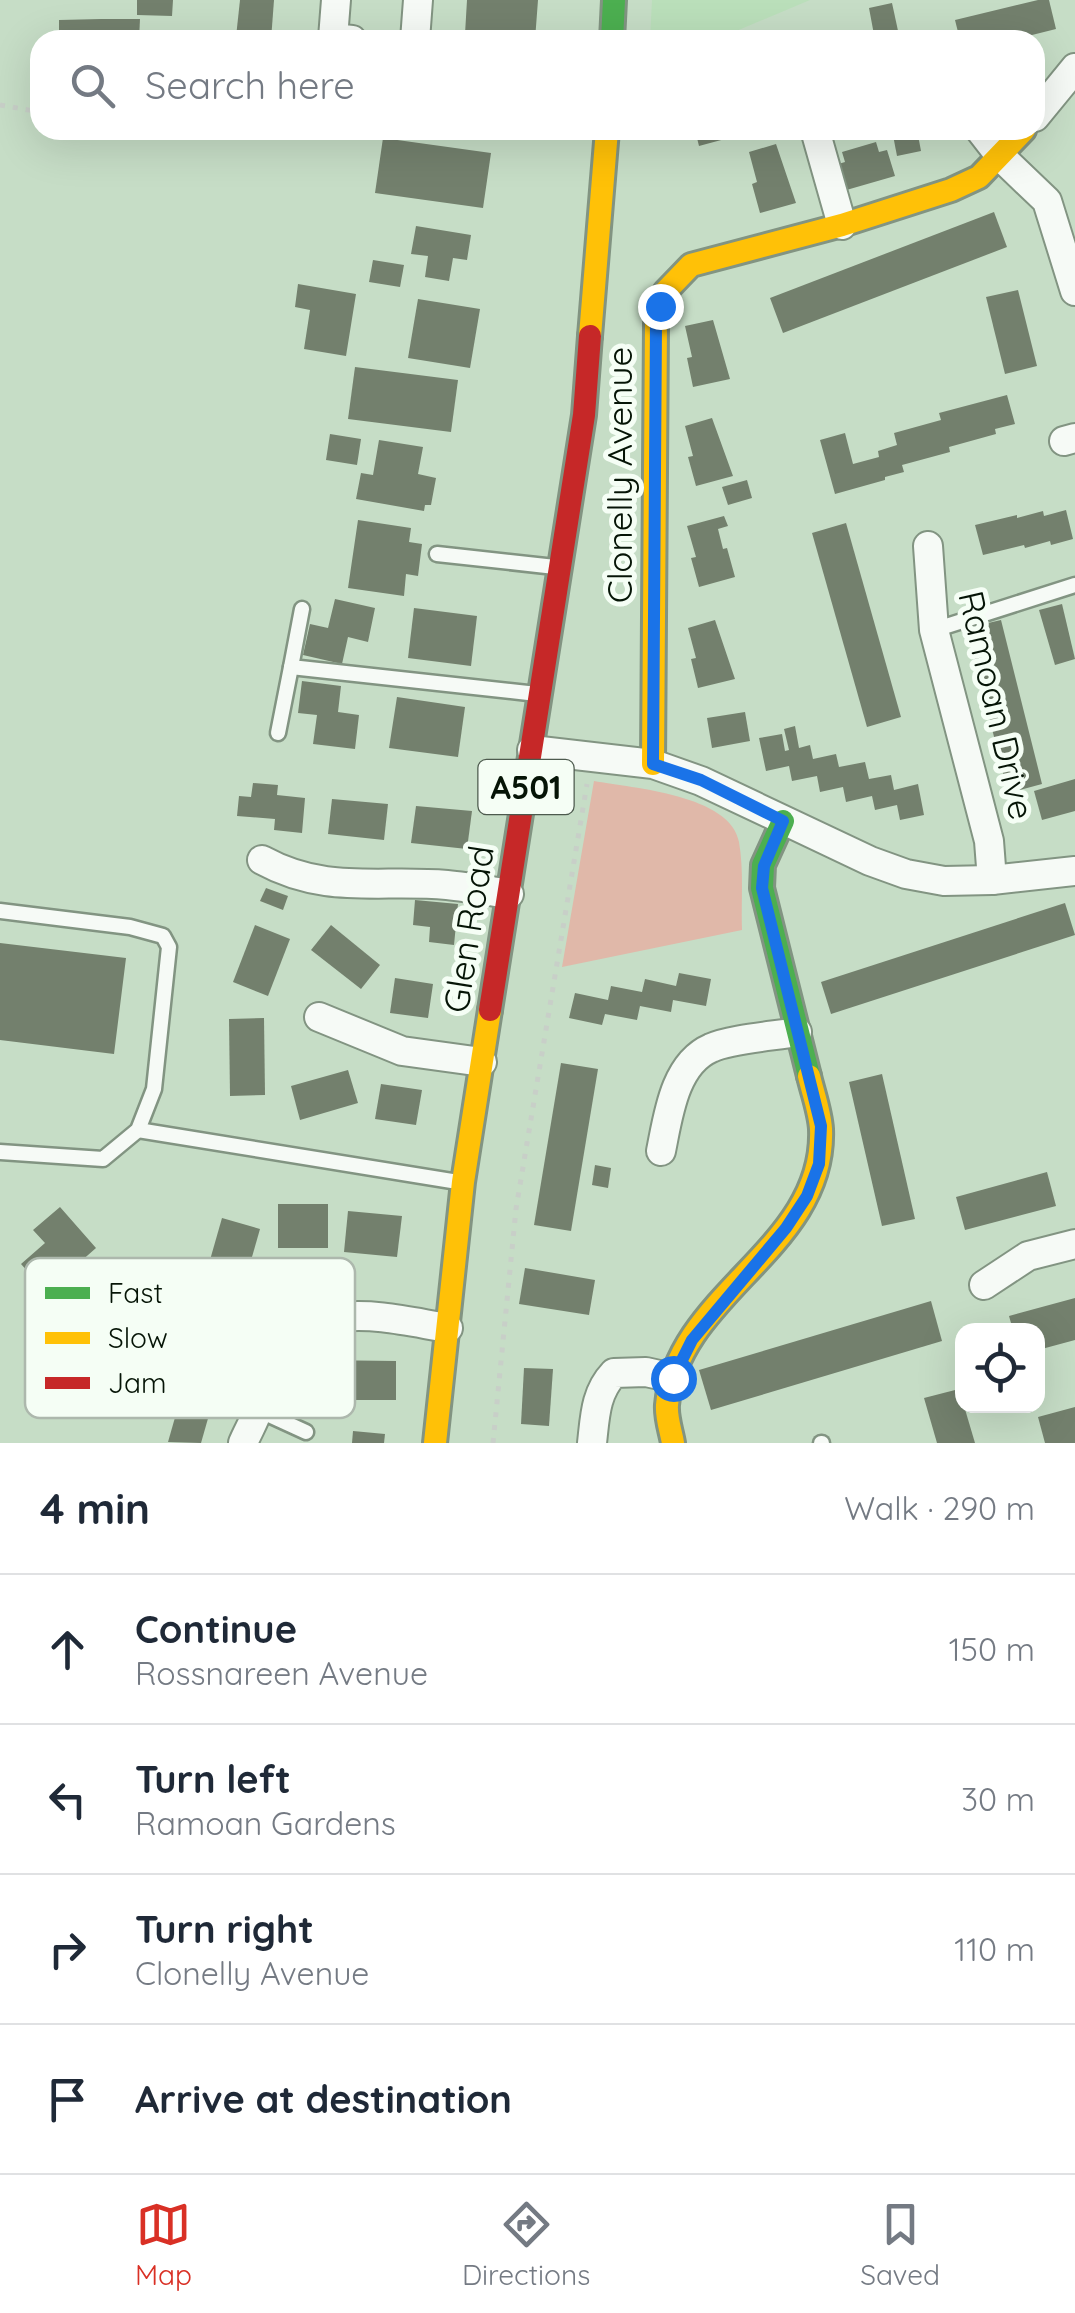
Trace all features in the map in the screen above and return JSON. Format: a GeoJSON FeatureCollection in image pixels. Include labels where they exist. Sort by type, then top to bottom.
{"type":"FeatureCollection","features":[{"type":"Feature","properties":{"kind":"street"},"geometry":{"type":"LineString","coordinates":[[334,30],[336,0]]}},
{"type":"Feature","properties":{"kind":"street"},"geometry":{"type":"LineString","coordinates":[[416,30],[418,0]]}},
{"type":"Feature","properties":{"kind":"street"},"geometry":{"type":"LineString","coordinates":[[612,30],[614,0]]}},
{"type":"Feature","properties":{"kind":"street"},"geometry":{"type":"LineString","coordinates":[[1045,105],[1075,68]]}},
{"type":"Feature","properties":{"kind":"street","name":"Glen Road"},"geometry":{"type":"LineString","coordinates":[[436,1443],[463,1182],[584,415],[606,140]]}},
{"type":"Feature","properties":{"kind":"street"},"geometry":{"type":"LineString","coordinates":[[818,140],[842,225]]}},
{"type":"Feature","properties":{"kind":"street"},"geometry":{"type":"LineString","coordinates":[[988,140],[1047,200],[1075,291]]}},
{"type":"Feature","properties":{"kind":"street","name":"Clonelly Avenue"},"geometry":{"type":"LineString","coordinates":[[653,764],[656,324],[665,292],[692,266],[951,190],[978,177],[1015,140]]}},
{"type":"Feature","properties":{"kind":"street","name":"Ramoan Drive"},"geometry":{"type":"LineString","coordinates":[[928,546],[934,630],[989,842],[992,880]]}},
{"type":"Feature","properties":{"kind":"street"},"geometry":{"type":"LineString","coordinates":[[532,750],[653,764],[701,780],[783,821],[906,874],[944,880],[992,880],[1075,870]]}},
{"type":"Feature","properties":{"kind":"street"},"geometry":{"type":"LineString","coordinates":[[673,1443],[667,1404],[673,1378],[692,1340],[786,1228],[807,1196],[819,1164],[821,1126],[762,888],[764,866],[783,821]]}},
{"type":"Feature","properties":{"kind":"street"},"geometry":{"type":"LineString","coordinates":[[262,860],[286,874],[348,886],[446,885],[509,894]]}},
{"type":"Feature","properties":{"kind":"street"},"geometry":{"type":"LineString","coordinates":[[320,1017],[402,1051],[482,1062]]}},
{"type":"Feature","properties":{"kind":"street"},"geometry":{"type":"LineString","coordinates":[[661,1151],[671,1103],[689,1065],[711,1048],[797,1032]]}},
{"type":"Feature","properties":{"kind":"street"},"geometry":{"type":"LineString","coordinates":[[984,1286],[1028,1256],[1075,1244]]}},
{"type":"Feature","properties":{"kind":"street"},"geometry":{"type":"LineString","coordinates":[[355,1315],[448,1328]]}},
{"type":"Feature","properties":{"kind":"street"},"geometry":{"type":"LineString","coordinates":[[592,1443],[602,1386],[614,1374],[646,1372],[673,1378]]}},
{"type":"Feature","properties":{"kind":"street"},"geometry":{"type":"LineString","coordinates":[[243,1443],[254,1418]]}},
{"type":"Feature","properties":{"kind":"lane"},"geometry":{"type":"LineString","coordinates":[[436,554],[560,568]]}},
{"type":"Feature","properties":{"kind":"lane"},"geometry":{"type":"LineString","coordinates":[[934,630],[1075,585]]}},
{"type":"Feature","properties":{"kind":"lane"},"geometry":{"type":"LineString","coordinates":[[278,733],[302,609]]}},
{"type":"Feature","properties":{"kind":"lane"},"geometry":{"type":"LineString","coordinates":[[291,667],[542,695]]}},
{"type":"Feature","properties":{"kind":"lane"},"geometry":{"type":"LineString","coordinates":[[0,911],[130,927],[162,936],[169,947],[154,1089],[138,1130],[103,1159],[0,1152]]}},
{"type":"Feature","properties":{"kind":"lane"},"geometry":{"type":"LineString","coordinates":[[138,1130],[463,1182]]}},
{"type":"Feature","properties":{"kind":"lane"},"geometry":{"type":"LineString","coordinates":[[275,1418],[306,1432]]}},
{"type":"Feature","properties":{"kind":"path"},"geometry":{"type":"LineString","coordinates":[[0,105],[30,110]]}},
{"type":"Feature","properties":{"kind":"path"},"geometry":{"type":"LineString","coordinates":[[493,1443],[516,1209],[592,756]]}},
{"type":"Feature","properties":{"kind":"shaded area"},"geometry":{"type":"Polygon","coordinates":[[[652,0],[810,0],[739,30],[650,30],[652,0]]]}},
{"type":"Feature","properties":{"kind":"shaded area"},"geometry":{"type":"Polygon","coordinates":[[[594,781],[678,796],[718,814],[732,826],[741,853],[742,930],[562,967],[594,781]]]}},
{"type":"Feature","properties":{"kind":"building"},"geometry":{"type":"Polygon","coordinates":[[[137,0],[173,0],[172,16],[137,15],[137,0]]]}},
{"type":"Feature","properties":{"kind":"building"},"geometry":{"type":"Polygon","coordinates":[[[240,0],[274,0],[272,30],[237,30],[240,0]]]}},
{"type":"Feature","properties":{"kind":"building"},"geometry":{"type":"Polygon","coordinates":[[[467,0],[538,0],[536,30],[465,30],[467,0]]]}},
{"type":"Feature","properties":{"kind":"building"},"geometry":{"type":"Polygon","coordinates":[[[1049,0],[1056,29],[958,30],[955,20],[1049,0]]]}},
{"type":"Feature","properties":{"kind":"building"},"geometry":{"type":"Polygon","coordinates":[[[892,3],[898,30],[873,30],[869,8],[892,3]]]}},
{"type":"Feature","properties":{"kind":"building"},"geometry":{"type":"Polygon","coordinates":[[[140,19],[139,30],[59,30],[59,20],[140,19]]]}},
{"type":"Feature","properties":{"kind":"building"},"geometry":{"type":"Polygon","coordinates":[[[383,140],[491,153],[483,208],[375,193],[383,140]]]}},
{"type":"Feature","properties":{"kind":"building"},"geometry":{"type":"Polygon","coordinates":[[[698,140],[721,140],[699,146],[698,140]]]}},
{"type":"Feature","properties":{"kind":"building"},"geometry":{"type":"Polygon","coordinates":[[[894,140],[919,140],[921,151],[897,156],[894,140]]]}},
{"type":"Feature","properties":{"kind":"building"},"geometry":{"type":"Polygon","coordinates":[[[876,142],[879,152],[887,150],[895,176],[843,191],[835,165],[845,162],[842,152],[876,142]]]}},
{"type":"Feature","properties":{"kind":"building"},"geometry":{"type":"Polygon","coordinates":[[[776,144],[796,203],[760,213],[749,152],[776,144]]]}},
{"type":"Feature","properties":{"kind":"building"},"geometry":{"type":"Polygon","coordinates":[[[994,212],[1007,247],[783,333],[770,298],[994,212]]]}},
{"type":"Feature","properties":{"kind":"building"},"geometry":{"type":"Polygon","coordinates":[[[416,226],[471,235],[467,260],[453,258],[449,281],[425,277],[428,256],[411,254],[416,226]]]}},
{"type":"Feature","properties":{"kind":"building"},"geometry":{"type":"Polygon","coordinates":[[[373,260],[404,265],[400,287],[369,282],[373,260]]]}},
{"type":"Feature","properties":{"kind":"building"},"geometry":{"type":"Polygon","coordinates":[[[298,284],[356,294],[346,356],[304,349],[310,310],[295,307],[298,284]]]}},
{"type":"Feature","properties":{"kind":"building"},"geometry":{"type":"Polygon","coordinates":[[[1018,290],[1037,366],[1005,374],[986,297],[1018,290]]]}},
{"type":"Feature","properties":{"kind":"building"},"geometry":{"type":"Polygon","coordinates":[[[418,299],[480,309],[470,368],[408,358],[418,299]]]}},
{"type":"Feature","properties":{"kind":"building"},"geometry":{"type":"Polygon","coordinates":[[[713,320],[730,379],[693,387],[685,326],[713,320]]]}},
{"type":"Feature","properties":{"kind":"building"},"geometry":{"type":"Polygon","coordinates":[[[355,367],[458,380],[451,432],[348,419],[355,367]]]}},
{"type":"Feature","properties":{"kind":"building"},"geometry":{"type":"Polygon","coordinates":[[[1007,395],[1015,424],[995,429],[996,434],[949,447],[950,452],[902,465],[904,472],[885,480],[835,494],[820,440],[845,433],[853,464],[879,457],[878,451],[897,445],[894,433],[941,420],[939,413],[1007,395]]]}},
{"type":"Feature","properties":{"kind":"building"},"geometry":{"type":"Polygon","coordinates":[[[712,418],[733,476],[696,486],[685,426],[712,418]]]}},
{"type":"Feature","properties":{"kind":"building"},"geometry":{"type":"Polygon","coordinates":[[[330,434],[361,439],[357,465],[326,460],[330,434]]]}},
{"type":"Feature","properties":{"kind":"building"},"geometry":{"type":"Polygon","coordinates":[[[379,440],[423,447],[418,474],[436,478],[431,505],[425,505],[424,511],[356,499],[361,473],[373,475],[379,440]]]}},
{"type":"Feature","properties":{"kind":"building"},"geometry":{"type":"Polygon","coordinates":[[[747,480],[752,498],[728,505],[722,487],[747,480]]]}},
{"type":"Feature","properties":{"kind":"building"},"geometry":{"type":"Polygon","coordinates":[[[1066,510],[1073,539],[983,555],[975,525],[1017,515],[1043,511],[1044,516],[1066,510]]]}},
{"type":"Feature","properties":{"kind":"building"},"geometry":{"type":"Polygon","coordinates":[[[724,516],[728,526],[718,529],[735,577],[699,587],[687,526],[724,516]]]}},
{"type":"Feature","properties":{"kind":"building"},"geometry":{"type":"Polygon","coordinates":[[[358,520],[411,528],[409,542],[422,544],[418,576],[406,574],[404,596],[348,588],[358,520]]]}},
{"type":"Feature","properties":{"kind":"building"},"geometry":{"type":"Polygon","coordinates":[[[846,523],[901,717],[867,727],[812,533],[846,523]]]}},
{"type":"Feature","properties":{"kind":"building"},"geometry":{"type":"Polygon","coordinates":[[[335,599],[375,608],[368,642],[348,637],[342,664],[303,655],[310,624],[328,628],[335,599]]]}},
{"type":"Feature","properties":{"kind":"building"},"geometry":{"type":"Polygon","coordinates":[[[1062,604],[1075,659],[1055,665],[1039,610],[1062,604]]]}},
{"type":"Feature","properties":{"kind":"building"},"geometry":{"type":"Polygon","coordinates":[[[414,608],[477,616],[471,666],[408,658],[414,608]]]}},
{"type":"Feature","properties":{"kind":"building"},"geometry":{"type":"Polygon","coordinates":[[[715,620],[735,679],[698,688],[688,628],[715,620]]]}},
{"type":"Feature","properties":{"kind":"building"},"geometry":{"type":"Polygon","coordinates":[[[1001,620],[1042,784],[1008,793],[967,628],[1001,620]]]}},
{"type":"Feature","properties":{"kind":"building"},"geometry":{"type":"Polygon","coordinates":[[[302,681],[341,686],[338,712],[359,715],[355,749],[313,744],[317,715],[298,713],[302,681]]]}},
{"type":"Feature","properties":{"kind":"building"},"geometry":{"type":"Polygon","coordinates":[[[397,697],[465,707],[458,757],[389,748],[397,697]]]}},
{"type":"Feature","properties":{"kind":"building"},"geometry":{"type":"Polygon","coordinates":[[[745,712],[750,741],[712,748],[707,718],[745,712]]]}},
{"type":"Feature","properties":{"kind":"building"},"geometry":{"type":"Polygon","coordinates":[[[795,726],[799,748],[810,745],[813,759],[836,754],[839,767],[865,762],[869,779],[891,775],[894,790],[918,784],[924,815],[900,820],[897,805],[875,810],[872,796],[846,802],[843,787],[820,792],[817,776],[792,781],[789,766],[766,771],[759,738],[782,734],[785,751],[789,750],[784,729],[795,726]]]}},
{"type":"Feature","properties":{"kind":"building"},"geometry":{"type":"Polygon","coordinates":[[[1075,779],[1075,811],[1042,820],[1034,791],[1075,779]]]}},
{"type":"Feature","properties":{"kind":"building"},"geometry":{"type":"Polygon","coordinates":[[[253,783],[278,785],[277,795],[305,798],[302,833],[274,830],[275,819],[237,816],[239,796],[251,797],[253,783]]]}},
{"type":"Feature","properties":{"kind":"building"},"geometry":{"type":"Polygon","coordinates":[[[332,799],[388,804],[384,840],[328,834],[332,799]]]}},
{"type":"Feature","properties":{"kind":"building"},"geometry":{"type":"Polygon","coordinates":[[[416,806],[472,811],[467,849],[411,843],[416,806]]]}},
{"type":"Feature","properties":{"kind":"building"},"geometry":{"type":"Polygon","coordinates":[[[266,888],[288,896],[283,910],[260,901],[266,888]]]}},
{"type":"Feature","properties":{"kind":"building"},"geometry":{"type":"Polygon","coordinates":[[[415,900],[458,904],[454,945],[429,942],[430,927],[413,925],[415,900]]]}},
{"type":"Feature","properties":{"kind":"building"},"geometry":{"type":"Polygon","coordinates":[[[1065,903],[1075,935],[831,1014],[821,982],[1065,903]]]}},
{"type":"Feature","properties":{"kind":"building"},"geometry":{"type":"Polygon","coordinates":[[[255,925],[290,939],[268,996],[233,982],[255,925]]]}},
{"type":"Feature","properties":{"kind":"building"},"geometry":{"type":"Polygon","coordinates":[[[331,925],[380,965],[361,989],[311,950],[331,925]]]}},
{"type":"Feature","properties":{"kind":"building"},"geometry":{"type":"Polygon","coordinates":[[[0,943],[126,958],[114,1054],[0,1040],[0,943]]]}},
{"type":"Feature","properties":{"kind":"building"},"geometry":{"type":"Polygon","coordinates":[[[679,973],[711,979],[706,1006],[673,1000],[671,1012],[640,1006],[637,1020],[605,1014],[602,1025],[569,1018],[575,993],[608,1000],[611,986],[642,992],[645,979],[676,986],[679,973]]]}},
{"type":"Feature","properties":{"kind":"building"},"geometry":{"type":"Polygon","coordinates":[[[395,978],[433,984],[428,1018],[390,1013],[395,978]]]}},
{"type":"Feature","properties":{"kind":"building"},"geometry":{"type":"Polygon","coordinates":[[[264,1018],[265,1095],[230,1096],[229,1019],[264,1018]]]}},
{"type":"Feature","properties":{"kind":"building"},"geometry":{"type":"Polygon","coordinates":[[[561,1063],[598,1069],[571,1231],[534,1225],[561,1063]]]}},
{"type":"Feature","properties":{"kind":"building"},"geometry":{"type":"Polygon","coordinates":[[[348,1070],[358,1103],[300,1120],[291,1086],[348,1070]]]}},
{"type":"Feature","properties":{"kind":"building"},"geometry":{"type":"Polygon","coordinates":[[[882,1074],[915,1219],[882,1226],[849,1082],[882,1074]]]}},
{"type":"Feature","properties":{"kind":"building"},"geometry":{"type":"Polygon","coordinates":[[[381,1084],[422,1090],[416,1125],[375,1119],[381,1084]]]}},
{"type":"Feature","properties":{"kind":"building"},"geometry":{"type":"Polygon","coordinates":[[[595,1165],[611,1168],[608,1188],[592,1185],[595,1165]]]}},
{"type":"Feature","properties":{"kind":"building"},"geometry":{"type":"Polygon","coordinates":[[[1047,1172],[1056,1206],[965,1230],[956,1197],[1047,1172]]]}},
{"type":"Feature","properties":{"kind":"building"},"geometry":{"type":"Polygon","coordinates":[[[278,1204],[328,1204],[328,1248],[278,1248],[278,1204]]]}},
{"type":"Feature","properties":{"kind":"building"},"geometry":{"type":"Polygon","coordinates":[[[60,1207],[96,1248],[85,1258],[28,1258],[45,1243],[33,1230],[60,1207]]]}},
{"type":"Feature","properties":{"kind":"building"},"geometry":{"type":"Polygon","coordinates":[[[348,1211],[402,1216],[397,1257],[344,1252],[348,1211]]]}},
{"type":"Feature","properties":{"kind":"building"},"geometry":{"type":"Polygon","coordinates":[[[222,1218],[260,1229],[252,1258],[211,1258],[222,1218]]]}},
{"type":"Feature","properties":{"kind":"building"},"geometry":{"type":"Polygon","coordinates":[[[525,1268],[595,1280],[589,1315],[519,1304],[525,1268]]]}},
{"type":"Feature","properties":{"kind":"building"},"geometry":{"type":"Polygon","coordinates":[[[1075,1298],[1075,1340],[1045,1348],[1045,1323],[1011,1323],[1009,1316],[1075,1298]]]}},
{"type":"Feature","properties":{"kind":"building"},"geometry":{"type":"Polygon","coordinates":[[[931,1301],[942,1341],[711,1410],[699,1370],[931,1301]]]}},
{"type":"Feature","properties":{"kind":"building"},"geometry":{"type":"Polygon","coordinates":[[[355,1360],[396,1361],[396,1400],[355,1400],[355,1360]]]}},
{"type":"Feature","properties":{"kind":"building"},"geometry":{"type":"Polygon","coordinates":[[[524,1368],[553,1369],[549,1426],[521,1424],[524,1368]]]}},
{"type":"Feature","properties":{"kind":"building"},"geometry":{"type":"Polygon","coordinates":[[[955,1390],[955,1413],[966,1413],[975,1443],[937,1443],[924,1398],[955,1390]]]}},
{"type":"Feature","properties":{"kind":"building"},"geometry":{"type":"Polygon","coordinates":[[[1075,1407],[1075,1443],[1045,1443],[1038,1417],[1075,1407]]]}},
{"type":"Feature","properties":{"kind":"building"},"geometry":{"type":"Polygon","coordinates":[[[175,1418],[208,1418],[201,1443],[168,1442],[175,1418]]]}},
{"type":"Feature","properties":{"kind":"building"},"geometry":{"type":"Polygon","coordinates":[[[353,1431],[385,1434],[384,1443],[352,1443],[353,1431]]]}},
{"type":"Feature","properties":{"kind":"traffic: fast"},"geometry":{"type":"LineString","coordinates":[[612,30],[614,0]]}},
{"type":"Feature","properties":{"kind":"traffic: fast"},"geometry":{"type":"LineString","coordinates":[[783,821],[763,865],[762,888],[809,1076]]}},
{"type":"Feature","properties":{"kind":"traffic: slow"},"geometry":{"type":"LineString","coordinates":[[590,336],[606,140]]}},
{"type":"Feature","properties":{"kind":"traffic: slow"},"geometry":{"type":"LineString","coordinates":[[653,764],[656,324],[665,292],[691,265],[842,225],[951,190],[979,177],[1014,140]]}},
{"type":"Feature","properties":{"kind":"traffic: slow"},"geometry":{"type":"LineString","coordinates":[[435,1443],[463,1182],[490,1010]]}},
{"type":"Feature","properties":{"kind":"traffic: slow"},"geometry":{"type":"LineString","coordinates":[[673,1443],[667,1405],[677,1366],[696,1331],[800,1207],[816,1170],[821,1129],[809,1076]]}},
{"type":"Feature","properties":{"kind":"traffic: jam"},"geometry":{"type":"LineString","coordinates":[[490,1010],[584,415],[590,336]]}},
{"type":"Feature","properties":{"kind":"route"},"geometry":{"type":"LineString","coordinates":[[660,306],[656,324],[653,764],[701,780],[783,821],[764,866],[762,888],[821,1126],[819,1164],[807,1196],[786,1228],[692,1340],[673,1378]]}}]}
